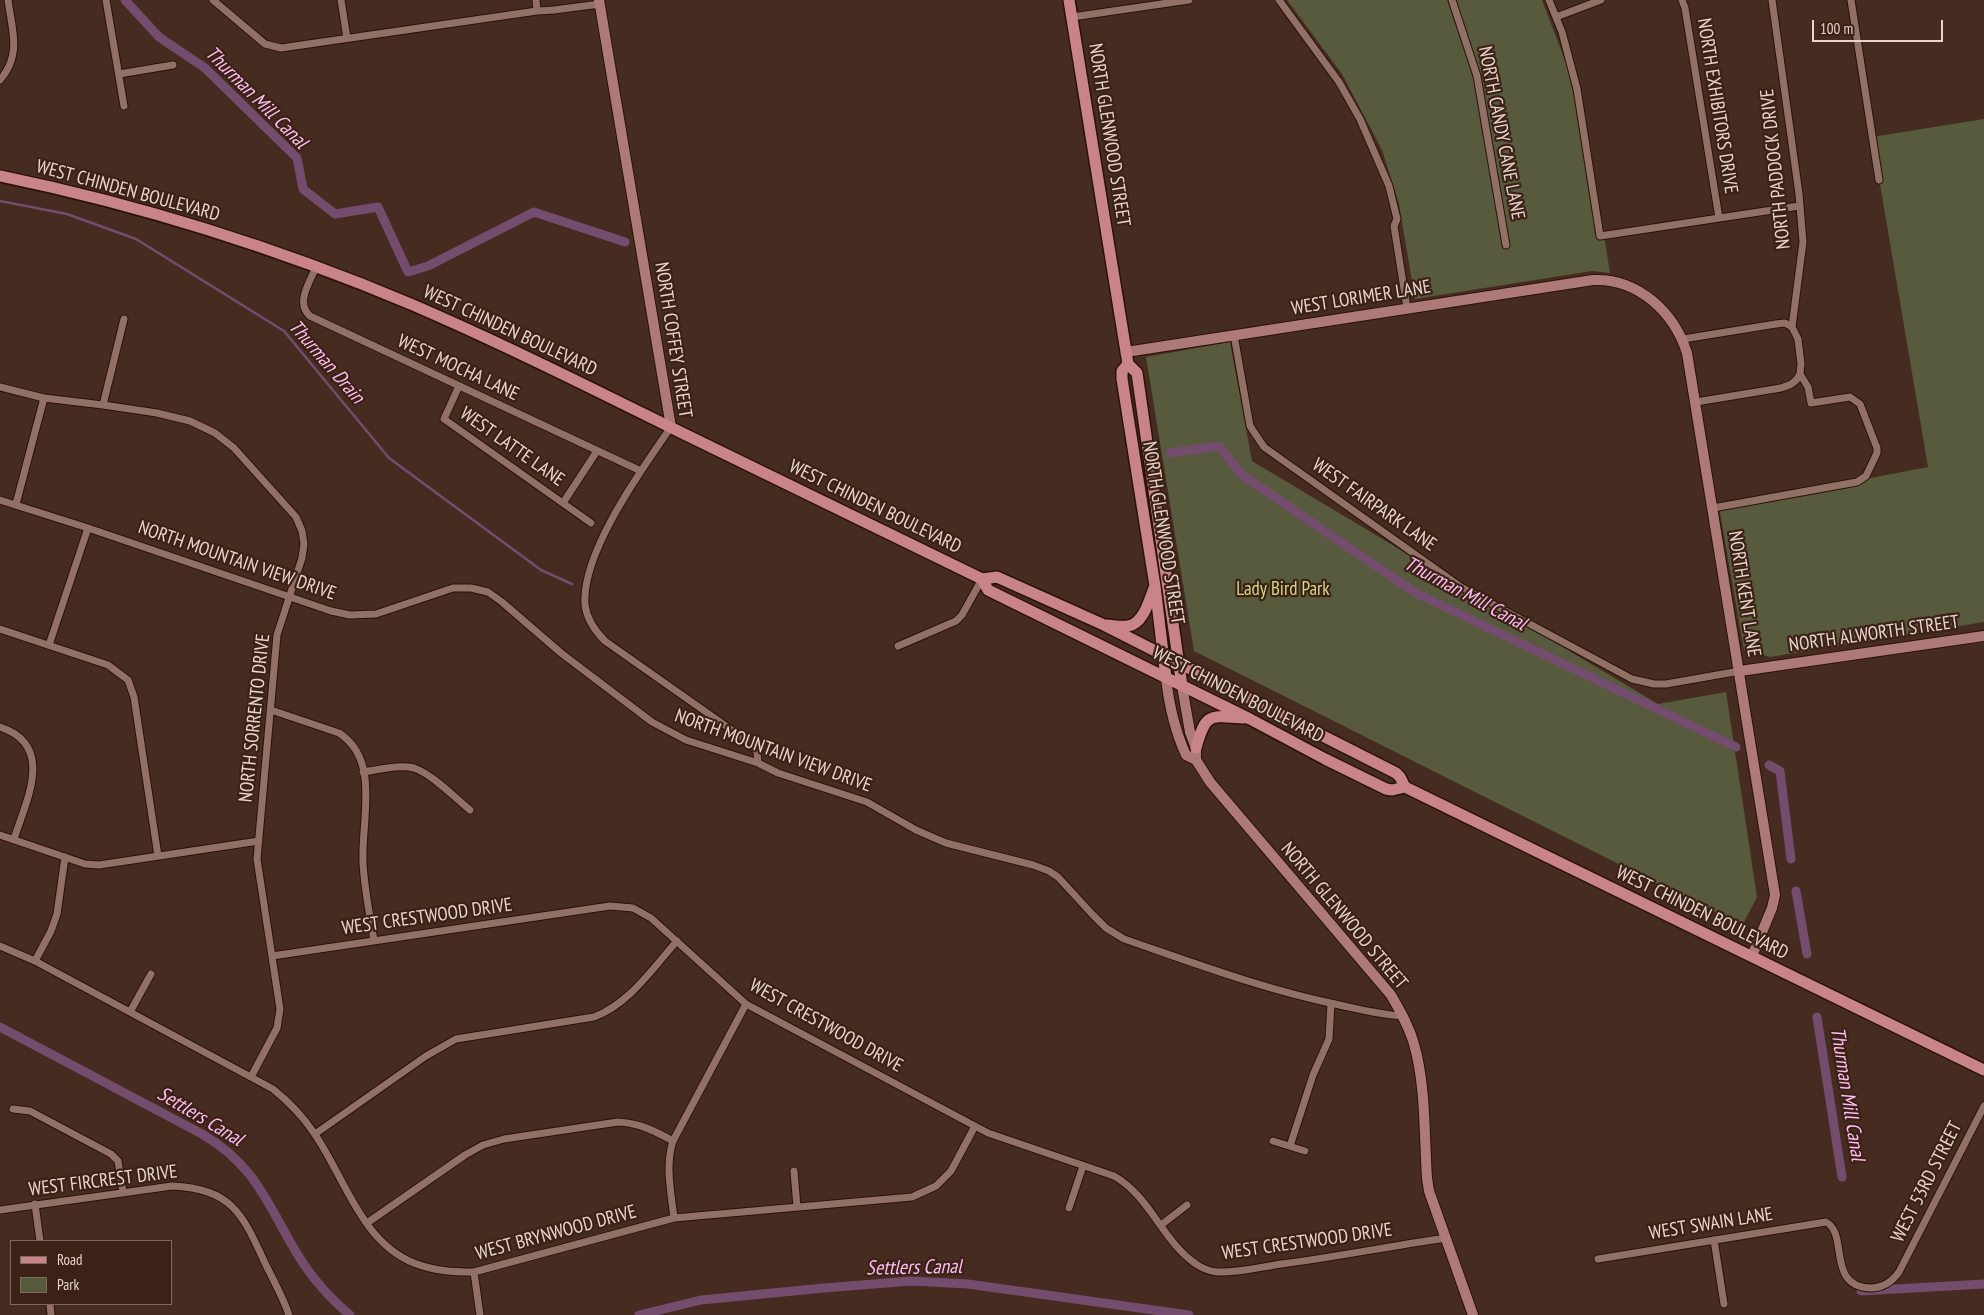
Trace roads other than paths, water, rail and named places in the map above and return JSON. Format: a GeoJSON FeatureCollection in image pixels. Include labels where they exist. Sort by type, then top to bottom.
{"type":"FeatureCollection","features":[{"type":"Feature","properties":{"kind":"main road","name":"NORTH GLENWOOD STREET"},"geometry":{"type":"LineString","coordinates":[[1069,0],[1128,364],[1137,373],[1182,686]]}},
{"type":"Feature","properties":{"kind":"main road","name":"WEST CHINDEN BOULEVARD"},"geometry":{"type":"LineString","coordinates":[[0,176],[90,196],[239,240],[316,267],[413,305],[500,344],[982,578],[997,576],[1104,625],[1396,773],[1400,776],[1405,787]]}},
{"type":"Feature","properties":{"kind":"main road","name":"NORTH GLENWOOD STREET"},"geometry":{"type":"LineString","coordinates":[[1128,364],[1122,371],[1122,379],[1155,586],[1166,678]]}},
{"type":"Feature","properties":{"kind":"main road","name":"WEST CHINDEN BOULEVARD"},"geometry":{"type":"LineString","coordinates":[[982,578],[988,590],[1250,719],[1386,789],[1392,790],[1405,787],[1984,1070]]}},
{"type":"Feature","properties":{"kind":"main road"},"geometry":{"type":"LineString","coordinates":[[1104,625],[1129,626],[1137,622],[1145,611],[1155,586]]}},
{"type":"Feature","properties":{"kind":"main road"},"geometry":{"type":"LineString","coordinates":[[1196,754],[1201,730],[1208,720],[1216,716],[1250,719]]}},
{"type":"Feature","properties":{"kind":"street"},"geometry":{"type":"LineString","coordinates":[[0,80],[11,65],[15,44],[8,0]]}},
{"type":"Feature","properties":{"kind":"street"},"geometry":{"type":"LineString","coordinates":[[106,0],[124,106]]}},
{"type":"Feature","properties":{"kind":"street"},"geometry":{"type":"LineString","coordinates":[[213,0],[265,44],[273,48],[554,10],[599,2]]}},
{"type":"Feature","properties":{"kind":"street"},"geometry":{"type":"LineString","coordinates":[[341,0],[347,38]]}},
{"type":"Feature","properties":{"kind":"street"},"geometry":{"type":"LineString","coordinates":[[536,0],[537,11]]}},
{"type":"Feature","properties":{"kind":"street"},"geometry":{"type":"LineString","coordinates":[[1072,17],[1189,0]]}},
{"type":"Feature","properties":{"kind":"street"},"geometry":{"type":"LineString","coordinates":[[1279,0],[1340,82],[1360,119],[1377,157],[1388,186],[1397,219],[1394,226],[1407,308]]}},
{"type":"Feature","properties":{"kind":"street","name":"NORTH CANDY CANE LANE"},"geometry":{"type":"LineString","coordinates":[[1452,0],[1477,76],[1506,245]]}},
{"type":"Feature","properties":{"kind":"street"},"geometry":{"type":"LineString","coordinates":[[1549,0],[1556,17],[1577,90],[1600,236],[1799,206]]}},
{"type":"Feature","properties":{"kind":"street"},"geometry":{"type":"LineString","coordinates":[[1556,17],[1601,0]]}},
{"type":"Feature","properties":{"kind":"street","name":"NORTH EXHIBITORS DRIVE"},"geometry":{"type":"LineString","coordinates":[[1682,0],[1687,17],[1719,218]]}},
{"type":"Feature","properties":{"kind":"street","name":"NORTH PADDOCK DRIVE"},"geometry":{"type":"LineString","coordinates":[[1713,508],[1857,482],[1866,476],[1877,453],[1877,448],[1860,404],[1850,396],[1810,403],[1808,387],[1800,374],[1801,364],[1798,339],[1792,327],[1803,242],[1799,194],[1772,0]]}},
{"type":"Feature","properties":{"kind":"street"},"geometry":{"type":"LineString","coordinates":[[1852,0],[1879,180]]}},
{"type":"Feature","properties":{"kind":"street","name":"NORTH COFFEY STREET"},"geometry":{"type":"LineString","coordinates":[[599,2],[670,427],[641,471],[606,531],[591,567],[585,604],[590,623],[605,641],[750,742],[757,752],[758,763]]}},
{"type":"Feature","properties":{"kind":"street"},"geometry":{"type":"LineString","coordinates":[[119,74],[173,65]]}},
{"type":"Feature","properties":{"kind":"street","name":"WEST MOCHA LANE"},"geometry":{"type":"LineString","coordinates":[[316,267],[303,302],[304,310],[308,315],[641,471]]}},
{"type":"Feature","properties":{"kind":"street","name":"WEST LORIMER LANE"},"geometry":{"type":"LineString","coordinates":[[1126,352],[1602,279]]}},
{"type":"Feature","properties":{"kind":"street","name":"NORTH KENT LANE"},"geometry":{"type":"LineString","coordinates":[[1602,279],[1629,286],[1660,305],[1671,318],[1683,339],[1688,353],[1775,895],[1772,908],[1752,956]]}},
{"type":"Feature","properties":{"kind":"street"},"geometry":{"type":"LineString","coordinates":[[103,405],[124,319]]}},
{"type":"Feature","properties":{"kind":"street"},"geometry":{"type":"LineString","coordinates":[[1683,339],[1776,324],[1785,324],[1792,327]]}},
{"type":"Feature","properties":{"kind":"street","name":"WEST FAIRPARK LANE"},"geometry":{"type":"LineString","coordinates":[[1234,335],[1250,426],[1264,447],[1461,587],[1632,679],[1654,684],[1666,684],[1740,671]]}},
{"type":"Feature","properties":{"kind":"street"},"geometry":{"type":"LineString","coordinates":[[1696,402],[1780,388],[1791,385],[1800,374]]}},
{"type":"Feature","properties":{"kind":"street","name":"WEST LATTE LANE"},"geometry":{"type":"LineString","coordinates":[[459,386],[444,419],[591,523]]}},
{"type":"Feature","properties":{"kind":"street","name":"NORTH SORRENTO DRIVE"},"geometry":{"type":"LineString","coordinates":[[0,388],[44,398],[103,405],[190,421],[215,433],[234,448],[296,517],[302,531],[304,544],[302,558],[278,635],[257,858],[280,1009],[277,1028],[251,1077]]}},
{"type":"Feature","properties":{"kind":"street"},"geometry":{"type":"LineString","coordinates":[[16,504],[44,398]]}},
{"type":"Feature","properties":{"kind":"street"},"geometry":{"type":"LineString","coordinates":[[563,503],[597,451]]}},
{"type":"Feature","properties":{"kind":"street","name":"NORTH MOUNTAIN VIEW DRIVE"},"geometry":{"type":"LineString","coordinates":[[0,500],[331,611],[350,615],[376,614],[453,588],[471,588],[488,592],[561,653],[652,722],[686,740],[758,763],[778,773],[867,802],[916,830],[946,843],[1033,865],[1049,871],[1058,877],[1106,928],[1124,939],[1255,984],[1331,1004],[1385,1015],[1403,1016]]}},
{"type":"Feature","properties":{"kind":"street"},"geometry":{"type":"LineString","coordinates":[[49,645],[88,528]]}},
{"type":"Feature","properties":{"kind":"street"},"geometry":{"type":"LineString","coordinates":[[898,646],[956,621],[962,615],[982,578]]}},
{"type":"Feature","properties":{"kind":"street"},"geometry":{"type":"LineString","coordinates":[[0,629],[108,665],[128,680],[134,697],[158,856]]}},
{"type":"Feature","properties":{"kind":"street","name":"NORTH ALWORTH STREET"},"geometry":{"type":"LineString","coordinates":[[1740,671],[1984,636]]}},
{"type":"Feature","properties":{"kind":"street","name":"NORTH GLENWOOD STREET"},"geometry":{"type":"LineString","coordinates":[[1166,678],[1173,720],[1179,740],[1186,755],[1196,754]]}},
{"type":"Feature","properties":{"kind":"street","name":"NORTH GLENWOOD STREET"},"geometry":{"type":"LineString","coordinates":[[1182,686],[1196,754],[1210,782],[1390,995],[1403,1016],[1414,1043],[1420,1073],[1426,1178],[1473,1315]]}},
{"type":"Feature","properties":{"kind":"street"},"geometry":{"type":"LineString","coordinates":[[271,710],[339,733],[347,738],[358,752],[363,772],[366,804],[363,864],[374,941]]}},
{"type":"Feature","properties":{"kind":"street"},"geometry":{"type":"LineString","coordinates":[[0,727],[14,732],[27,744],[33,760],[33,776],[14,839]]}},
{"type":"Feature","properties":{"kind":"street"},"geometry":{"type":"LineString","coordinates":[[363,772],[399,767],[414,768],[425,774],[470,810]]}},
{"type":"Feature","properties":{"kind":"street"},"geometry":{"type":"LineString","coordinates":[[0,835],[85,864],[99,865],[259,841]]}},
{"type":"Feature","properties":{"kind":"street"},"geometry":{"type":"LineString","coordinates":[[34,961],[51,931],[57,914],[65,857]]}},
{"type":"Feature","properties":{"kind":"street","name":"WEST CRESTWOOD DRIVE"},"geometry":{"type":"LineString","coordinates":[[272,956],[610,906],[633,908],[651,918],[746,1004],[988,1133],[1114,1176],[1127,1184],[1138,1194],[1182,1251],[1206,1270],[1218,1272],[1349,1255],[1446,1238]]}},
{"type":"Feature","properties":{"kind":"street"},"geometry":{"type":"LineString","coordinates":[[315,1134],[426,1056],[456,1039],[594,1017],[609,1011],[623,1001],[677,942]]}},
{"type":"Feature","properties":{"kind":"street","name":"WEST BRYNWOOD DRIVE"},"geometry":{"type":"LineString","coordinates":[[0,946],[34,961],[273,1089],[295,1108],[315,1134],[367,1223],[382,1243],[413,1263],[442,1271],[474,1272],[674,1218],[912,1197],[936,1186],[951,1170],[975,1126]]}},
{"type":"Feature","properties":{"kind":"street"},"geometry":{"type":"LineString","coordinates":[[130,1012],[151,974]]}},
{"type":"Feature","properties":{"kind":"street"},"geometry":{"type":"LineString","coordinates":[[674,1218],[669,1165],[669,1153],[673,1141],[746,1004]]}},
{"type":"Feature","properties":{"kind":"street"},"geometry":{"type":"LineString","coordinates":[[1290,1146],[1313,1074],[1329,1040],[1331,1004]]}},
{"type":"Feature","properties":{"kind":"street","name":"WEST 53RD STREET"},"geometry":{"type":"LineString","coordinates":[[1830,1224],[1834,1232],[1842,1269],[1851,1281],[1865,1288],[1880,1287],[1889,1283],[1899,1272],[1984,1106]]}},
{"type":"Feature","properties":{"kind":"street"},"geometry":{"type":"LineString","coordinates":[[13,1109],[30,1111],[111,1154],[118,1161],[123,1192]]}},
{"type":"Feature","properties":{"kind":"street"},"geometry":{"type":"LineString","coordinates":[[367,1223],[465,1155],[483,1145],[504,1139],[618,1122],[648,1127],[673,1141]]}},
{"type":"Feature","properties":{"kind":"street"},"geometry":{"type":"LineString","coordinates":[[1274,1140],[1305,1151]]}},
{"type":"Feature","properties":{"kind":"street"},"geometry":{"type":"LineString","coordinates":[[1069,1208],[1083,1166]]}},
{"type":"Feature","properties":{"kind":"street"},"geometry":{"type":"LineString","coordinates":[[794,1171],[797,1207]]}},
{"type":"Feature","properties":{"kind":"street","name":"WEST FIRCREST DRIVE"},"geometry":{"type":"LineString","coordinates":[[0,1210],[172,1186],[194,1187],[221,1198],[234,1208],[246,1224],[290,1315]]}},
{"type":"Feature","properties":{"kind":"street"},"geometry":{"type":"LineString","coordinates":[[35,1204],[40,1240]]}},
{"type":"Feature","properties":{"kind":"street"},"geometry":{"type":"LineString","coordinates":[[1161,1224],[1187,1205]]}},
{"type":"Feature","properties":{"kind":"street","name":"WEST SWAIN LANE"},"geometry":{"type":"LineString","coordinates":[[1598,1259],[1820,1222],[1830,1224]]}},
{"type":"Feature","properties":{"kind":"street"},"geometry":{"type":"LineString","coordinates":[[1714,1240],[1724,1304]]}},
{"type":"Feature","properties":{"kind":"street"},"geometry":{"type":"LineString","coordinates":[[474,1272],[480,1315]]}},
{"type":"Feature","properties":{"kind":"waterway","name":"Thurman Mill Canal"},"geometry":{"type":"LineString","coordinates":[[125,0],[159,37],[205,68],[297,158],[303,189],[335,214],[378,207],[408,272],[428,266],[534,212],[625,242]]}},
{"type":"Feature","properties":{"kind":"waterway","name":"Thurman Drain"},"geometry":{"type":"LineString","coordinates":[[0,201],[67,214],[136,239],[284,331],[389,458],[541,570],[572,584]]}},
{"type":"Feature","properties":{"kind":"waterway","name":"Thurman Mill Canal"},"geometry":{"type":"LineString","coordinates":[[1170,453],[1219,446],[1242,475],[1416,593],[1736,747]]}},
{"type":"Feature","properties":{"kind":"waterway","name":"Thurman Mill Canal"},"geometry":{"type":"LineString","coordinates":[[1769,765],[1780,771],[1791,859]]}},
{"type":"Feature","properties":{"kind":"waterway","name":"Thurman Mill Canal"},"geometry":{"type":"LineString","coordinates":[[1796,891],[1807,954]]}},
{"type":"Feature","properties":{"kind":"waterway","name":"Thurman Mill Canal"},"geometry":{"type":"LineString","coordinates":[[1817,1017],[1842,1177]]}},
{"type":"Feature","properties":{"kind":"waterway","name":"Settlers Canal"},"geometry":{"type":"LineString","coordinates":[[0,1027],[202,1134],[219,1145],[245,1169],[256,1183],[311,1274],[325,1291],[350,1315]]}},
{"type":"Feature","properties":{"kind":"waterway","name":"Settlers Canal"},"geometry":{"type":"LineString","coordinates":[[639,1315],[701,1300],[911,1281],[968,1284],[1189,1315]]}},
{"type":"Feature","properties":{"kind":"waterway","name":"Thurman Mill Canal"},"geometry":{"type":"LineString","coordinates":[[1861,1291],[1984,1284]]}},
{"type":"Feature","properties":{"kind":"park label","name":"Lady Bird Park"},"geometry":{"type":"Point","coordinates":[1283,590]}}]}
